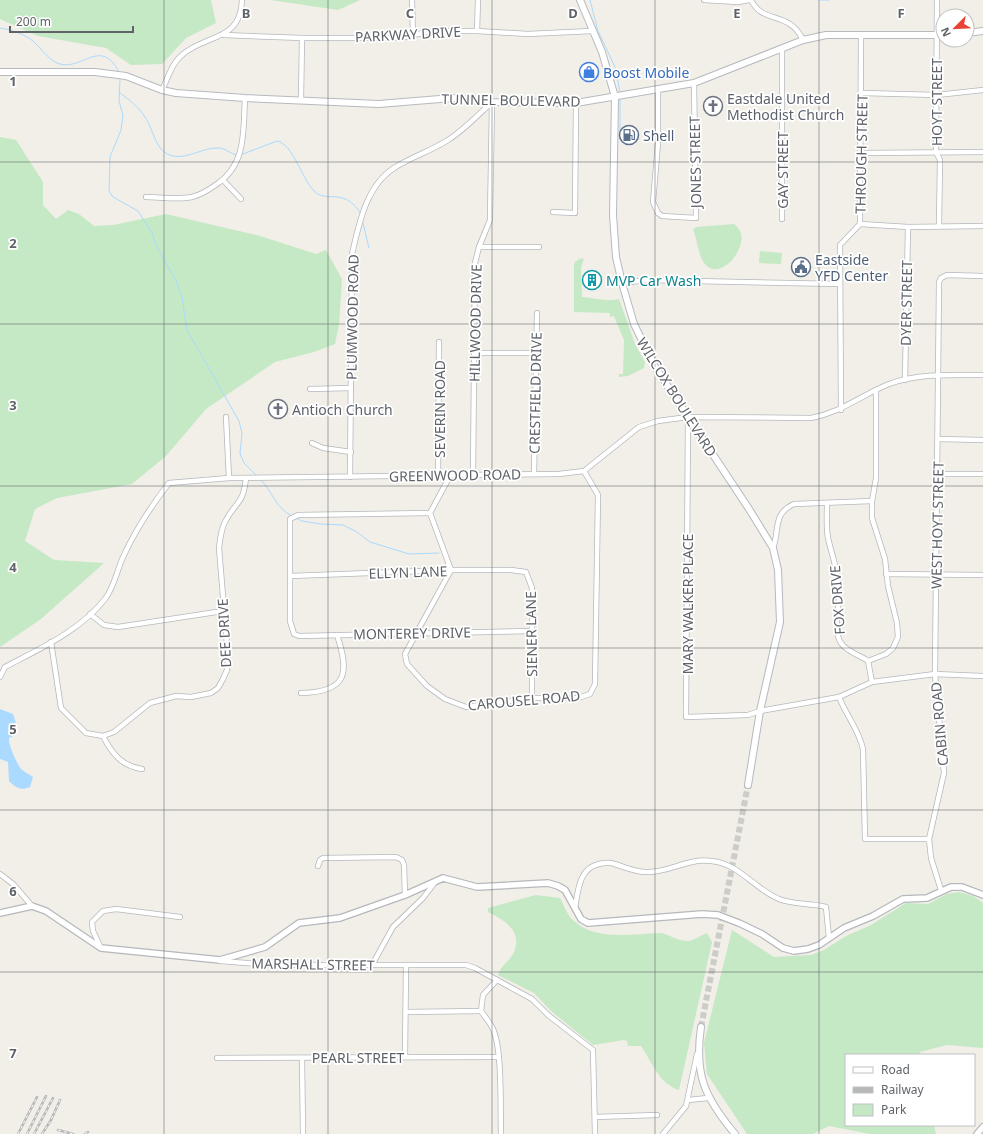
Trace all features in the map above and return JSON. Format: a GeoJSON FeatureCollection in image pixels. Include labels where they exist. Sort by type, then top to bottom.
{"type":"FeatureCollection","features":[{"type":"Feature","properties":{"kind":"main road","name":"WILCOX BOULEVARD"},"geometry":{"type":"LineString","coordinates":[[580,0],[602,52],[615,97],[613,214],[616,257],[638,336],[655,367],[772,548],[778,570],[780,622],[760,711],[748,785]]}},
{"type":"Feature","properties":{"kind":"main road","name":"TUNNEL BOULEVARD"},"geometry":{"type":"LineString","coordinates":[[0,72],[95,72],[126,76],[162,90],[176,93],[245,98],[301,99],[379,104],[452,98],[492,102],[576,103],[694,83],[803,40],[826,35],[935,36]]}},
{"type":"Feature","properties":{"kind":"main road"},"geometry":{"type":"LineString","coordinates":[[701,1027],[698,1051],[704,1087],[716,1112],[735,1134]]}},
{"type":"Feature","properties":{"kind":"street"},"geometry":{"type":"LineString","coordinates":[[162,90],[174,65],[181,56],[194,46],[224,35],[234,25],[242,6],[242,0]]}},
{"type":"Feature","properties":{"kind":"street"},"geometry":{"type":"LineString","coordinates":[[412,0],[412,35]]}},
{"type":"Feature","properties":{"kind":"street"},"geometry":{"type":"LineString","coordinates":[[477,31],[478,0]]}},
{"type":"Feature","properties":{"kind":"street"},"geometry":{"type":"LineString","coordinates":[[704,0],[738,2],[750,0],[764,14],[791,23],[799,32],[803,40]]}},
{"type":"Feature","properties":{"kind":"street","name":"PARKWAY DRIVE"},"geometry":{"type":"LineString","coordinates":[[224,35],[302,38],[401,38],[432,31],[477,31],[528,34],[592,31]]}},
{"type":"Feature","properties":{"kind":"street","name":"THROUGH STREET"},"geometry":{"type":"LineString","coordinates":[[841,410],[840,245],[860,224],[862,93],[861,35]]}},
{"type":"Feature","properties":{"kind":"street"},"geometry":{"type":"LineString","coordinates":[[301,99],[302,38]]}},
{"type":"Feature","properties":{"kind":"street","name":"HOYT STREET"},"geometry":{"type":"LineString","coordinates":[[936,48],[936,152],[940,160],[939,226]]}},
{"type":"Feature","properties":{"kind":"street","name":"GAY STREET"},"geometry":{"type":"LineString","coordinates":[[782,49],[782,219]]}},
{"type":"Feature","properties":{"kind":"street","name":"JONES STREET"},"geometry":{"type":"LineString","coordinates":[[658,88],[658,143],[653,202],[658,213],[662,216],[696,218],[694,83]]}},
{"type":"Feature","properties":{"kind":"street"},"geometry":{"type":"LineString","coordinates":[[862,93],[937,95],[983,90]]}},
{"type":"Feature","properties":{"kind":"street"},"geometry":{"type":"LineString","coordinates":[[146,197],[192,197],[209,190],[223,180],[238,162],[241,148],[245,98]]}},
{"type":"Feature","properties":{"kind":"street","name":"HILLWOOD DRIVE"},"geometry":{"type":"LineString","coordinates":[[473,475],[475,263],[479,247],[490,220],[492,102]]}},
{"type":"Feature","properties":{"kind":"street","name":"PLUMWOOD ROAD"},"geometry":{"type":"LineString","coordinates":[[350,477],[352,254],[359,225],[369,198],[380,179],[393,168],[448,140],[492,102]]}},
{"type":"Feature","properties":{"kind":"street"},"geometry":{"type":"LineString","coordinates":[[552,212],[576,213],[576,103]]}},
{"type":"Feature","properties":{"kind":"street"},"geometry":{"type":"LineString","coordinates":[[861,153],[983,152]]}},
{"type":"Feature","properties":{"kind":"street"},"geometry":{"type":"LineString","coordinates":[[223,180],[241,199]]}},
{"type":"Feature","properties":{"kind":"street"},"geometry":{"type":"LineString","coordinates":[[860,224],[908,227],[983,226]]}},
{"type":"Feature","properties":{"kind":"street","name":"DYER STREET"},"geometry":{"type":"LineString","coordinates":[[905,380],[908,227]]}},
{"type":"Feature","properties":{"kind":"street"},"geometry":{"type":"LineString","coordinates":[[479,247],[539,247]]}},
{"type":"Feature","properties":{"kind":"street"},"geometry":{"type":"LineString","coordinates":[[938,375],[939,282],[941,278],[947,275],[983,276]]}},
{"type":"Feature","properties":{"kind":"street"},"geometry":{"type":"LineString","coordinates":[[622,283],[647,280],[840,284]]}},
{"type":"Feature","properties":{"kind":"street","name":"CRESTFIELD DRIVE"},"geometry":{"type":"LineString","coordinates":[[534,474],[537,313]]}},
{"type":"Feature","properties":{"kind":"street","name":"SEVERIN ROAD"},"geometry":{"type":"LineString","coordinates":[[438,476],[439,342]]}},
{"type":"Feature","properties":{"kind":"street"},"geometry":{"type":"LineString","coordinates":[[474,352],[536,353]]}},
{"type":"Feature","properties":{"kind":"street"},"geometry":{"type":"LineString","coordinates":[[584,471],[639,427],[658,420],[688,418],[812,418],[841,410],[876,390],[905,380],[938,375],[983,375]]}},
{"type":"Feature","properties":{"kind":"street","name":"WEST HOYT STREET"},"geometry":{"type":"LineString","coordinates":[[935,674],[938,375]]}},
{"type":"Feature","properties":{"kind":"street"},"geometry":{"type":"LineString","coordinates":[[310,389],[351,388]]}},
{"type":"Feature","properties":{"kind":"street"},"geometry":{"type":"LineString","coordinates":[[872,682],[868,661],[886,654],[893,648],[898,637],[897,623],[886,574],[882,547],[872,518],[872,501],[876,478],[876,390]]}},
{"type":"Feature","properties":{"kind":"street"},"geometry":{"type":"LineString","coordinates":[[226,417],[229,478]]}},
{"type":"Feature","properties":{"kind":"street","name":"MARY WALKER PLACE"},"geometry":{"type":"LineString","coordinates":[[688,418],[686,717],[748,715],[760,711]]}},
{"type":"Feature","properties":{"kind":"street"},"geometry":{"type":"LineString","coordinates":[[938,439],[983,440]]}},
{"type":"Feature","properties":{"kind":"street"},"geometry":{"type":"LineString","coordinates":[[312,443],[323,448],[351,452]]}},
{"type":"Feature","properties":{"kind":"street","name":"GREENWOOD ROAD"},"geometry":{"type":"LineString","coordinates":[[0,677],[5,667],[72,629],[105,600],[111,590],[123,556],[154,503],[169,483],[229,478],[559,474],[584,471]]}},
{"type":"Feature","properties":{"kind":"street","name":"CAROUSEL ROAD"},"geometry":{"type":"LineString","coordinates":[[452,570],[415,633],[405,654],[407,664],[427,686],[445,699],[466,707],[532,698],[578,698],[590,694],[595,684],[598,495],[584,471]]}},
{"type":"Feature","properties":{"kind":"street"},"geometry":{"type":"LineString","coordinates":[[938,474],[983,474]]}},
{"type":"Feature","properties":{"kind":"street"},"geometry":{"type":"LineString","coordinates":[[450,476],[430,513],[452,570]]}},
{"type":"Feature","properties":{"kind":"street","name":"DEE DRIVE"},"geometry":{"type":"LineString","coordinates":[[103,736],[114,732],[150,703],[176,696],[203,696],[218,688],[227,670],[219,548],[225,521],[243,499],[246,478]]}},
{"type":"Feature","properties":{"kind":"street"},"geometry":{"type":"LineString","coordinates":[[772,548],[776,539],[780,514],[786,507],[794,504],[827,504],[872,501]]}},
{"type":"Feature","properties":{"kind":"street","name":"FOX DRIVE"},"geometry":{"type":"LineString","coordinates":[[827,504],[828,537],[836,564],[839,592],[837,634],[849,652],[860,655],[868,661]]}},
{"type":"Feature","properties":{"kind":"street"},"geometry":{"type":"LineString","coordinates":[[290,576],[290,519],[298,515],[430,513]]}},
{"type":"Feature","properties":{"kind":"street","name":"ELLYN LANE"},"geometry":{"type":"LineString","coordinates":[[290,576],[452,570],[511,570],[526,572]]}},
{"type":"Feature","properties":{"kind":"street","name":"SIENER LANE"},"geometry":{"type":"LineString","coordinates":[[526,572],[532,588],[532,698]]}},
{"type":"Feature","properties":{"kind":"street"},"geometry":{"type":"LineString","coordinates":[[886,574],[983,575]]}},
{"type":"Feature","properties":{"kind":"street","name":"MONTEREY DRIVE"},"geometry":{"type":"LineString","coordinates":[[290,576],[290,621],[294,634],[299,636],[531,631]]}},
{"type":"Feature","properties":{"kind":"street"},"geometry":{"type":"LineString","coordinates":[[90,614],[104,625],[118,627],[223,611]]}},
{"type":"Feature","properties":{"kind":"street"},"geometry":{"type":"LineString","coordinates":[[301,693],[324,691],[337,685],[343,673],[344,658],[337,635]]}},
{"type":"Feature","properties":{"kind":"street"},"geometry":{"type":"LineString","coordinates":[[51,642],[61,708],[86,733],[103,736],[109,748],[117,757],[130,767],[142,769]]}},
{"type":"Feature","properties":{"kind":"street"},"geometry":{"type":"LineString","coordinates":[[760,711],[839,697],[872,682],[935,674],[983,676]]}},
{"type":"Feature","properties":{"kind":"street","name":"CABIN ROAD"},"geometry":{"type":"LineString","coordinates":[[935,674],[944,773],[929,840],[931,858],[941,890]]}},
{"type":"Feature","properties":{"kind":"street"},"geometry":{"type":"LineString","coordinates":[[839,697],[844,710],[860,735],[863,749],[865,839],[929,840]]}},
{"type":"Feature","properties":{"kind":"street"},"geometry":{"type":"LineString","coordinates":[[318,866],[320,860],[324,858],[396,857],[402,860],[404,865],[405,895]]}},
{"type":"Feature","properties":{"kind":"street"},"geometry":{"type":"LineString","coordinates":[[575,908],[581,880],[585,871],[594,865],[609,862],[639,872],[651,872],[690,861],[712,860],[730,866],[745,874],[766,891],[779,898],[801,904],[826,907],[830,938]]}},
{"type":"Feature","properties":{"kind":"street"},"geometry":{"type":"LineString","coordinates":[[0,874],[13,884],[32,906],[46,911],[101,948],[220,960],[265,947],[300,923],[340,918],[405,895],[436,880],[449,879],[478,887],[548,883],[565,890],[581,919],[588,922],[702,914],[718,915],[762,934],[783,948],[794,951],[808,949],[830,938],[844,928],[888,908],[894,903],[903,899],[927,898],[941,890],[951,887],[962,887],[983,895]]}},
{"type":"Feature","properties":{"kind":"street"},"geometry":{"type":"LineString","coordinates":[[372,965],[393,927],[423,898],[436,880]]}},
{"type":"Feature","properties":{"kind":"street"},"geometry":{"type":"LineString","coordinates":[[0,913],[32,906]]}},
{"type":"Feature","properties":{"kind":"street"},"geometry":{"type":"LineString","coordinates":[[101,948],[92,922],[102,911],[116,909],[180,916]]}},
{"type":"Feature","properties":{"kind":"street","name":"MARSHALL STREET"},"geometry":{"type":"LineString","coordinates":[[220,960],[272,965],[466,965],[475,968],[532,999],[548,1015],[593,1050],[595,1134]]}},
{"type":"Feature","properties":{"kind":"street"},"geometry":{"type":"LineString","coordinates":[[405,1057],[406,966]]}},
{"type":"Feature","properties":{"kind":"street"},"geometry":{"type":"LineString","coordinates":[[496,980],[482,995],[481,1011],[492,1027],[496,1038],[498,1057],[500,1134]]}},
{"type":"Feature","properties":{"kind":"street"},"geometry":{"type":"LineString","coordinates":[[406,1012],[481,1011]]}},
{"type":"Feature","properties":{"kind":"street"},"geometry":{"type":"LineString","coordinates":[[663,1134],[687,1103],[698,1051]]}},
{"type":"Feature","properties":{"kind":"street","name":"PEARL STREET"},"geometry":{"type":"LineString","coordinates":[[217,1058],[498,1057]]}},
{"type":"Feature","properties":{"kind":"street"},"geometry":{"type":"LineString","coordinates":[[302,1058],[303,1134]]}},
{"type":"Feature","properties":{"kind":"street"},"geometry":{"type":"LineString","coordinates":[[687,1103],[708,1098]]}},
{"type":"Feature","properties":{"kind":"street"},"geometry":{"type":"LineString","coordinates":[[595,1117],[657,1115]]}},
{"type":"Feature","properties":{"kind":"street"},"geometry":{"type":"LineString","coordinates":[[977,1134],[983,1127]]}},
{"type":"Feature","properties":{"kind":"green space"},"geometry":{"type":"Polygon","coordinates":[[[0,0],[211,0],[216,23],[186,38],[162,64],[131,65],[106,48],[38,36],[0,19],[0,0]]]}},
{"type":"Feature","properties":{"kind":"green space"},"geometry":{"type":"Polygon","coordinates":[[[271,0],[360,0],[338,10],[271,0]]]}},
{"type":"Feature","properties":{"kind":"green space"},"geometry":{"type":"Polygon","coordinates":[[[0,137],[16,140],[43,182],[43,205],[56,219],[68,210],[79,214],[94,226],[113,225],[166,214],[260,236],[316,254],[326,250],[342,279],[339,325],[335,344],[314,352],[275,362],[206,409],[166,456],[132,484],[57,498],[35,509],[25,541],[54,560],[104,563],[41,619],[0,647],[0,137]]]}},
{"type":"Feature","properties":{"kind":"green space"},"geometry":{"type":"Polygon","coordinates":[[[734,224],[740,230],[741,238],[737,253],[726,265],[719,269],[712,269],[703,262],[701,258],[693,230],[696,227],[734,224]]]}},
{"type":"Feature","properties":{"kind":"green space"},"geometry":{"type":"Polygon","coordinates":[[[760,251],[782,253],[781,264],[759,263],[760,251]]]}},
{"type":"Feature","properties":{"kind":"green space"},"geometry":{"type":"Polygon","coordinates":[[[581,258],[584,259],[581,267],[582,297],[605,300],[619,299],[635,344],[645,362],[644,368],[628,376],[619,377],[619,374],[623,374],[624,340],[614,316],[610,317],[610,313],[574,312],[574,265],[575,262],[581,258]]]}},
{"type":"Feature","properties":{"kind":"green space"},"geometry":{"type":"Polygon","coordinates":[[[959,892],[973,896],[983,903],[983,1048],[947,1045],[920,1052],[919,1054],[845,1054],[845,1126],[934,1126],[936,1134],[870,1134],[829,1126],[813,1134],[747,1134],[707,1074],[704,1043],[732,930],[774,957],[811,955],[824,950],[846,936],[871,925],[906,903],[928,904],[947,894],[959,892]]]}},
{"type":"Feature","properties":{"kind":"green space"},"geometry":{"type":"Polygon","coordinates":[[[536,895],[560,898],[574,921],[583,927],[603,934],[626,935],[660,933],[689,941],[707,933],[712,942],[679,1090],[666,1083],[661,1078],[641,1046],[628,1046],[627,1041],[624,1040],[593,1045],[551,1011],[534,993],[498,975],[501,968],[514,952],[516,938],[510,927],[488,912],[488,908],[536,895]]]}},
{"type":"Feature","properties":{"kind":"water"},"geometry":{"type":"Polygon","coordinates":[[[0,709],[13,714],[17,734],[9,738],[9,741],[20,768],[33,777],[30,787],[24,789],[19,788],[9,781],[8,762],[0,759],[0,709]]]}},
{"type":"Feature","properties":{"kind":"waterway"},"geometry":{"type":"LineString","coordinates":[[590,0],[598,31],[615,67],[620,92]]}},
{"type":"Feature","properties":{"kind":"waterway"},"geometry":{"type":"LineString","coordinates":[[819,0],[829,0]]}},
{"type":"Feature","properties":{"kind":"waterway"},"geometry":{"type":"LineString","coordinates":[[0,28],[14,31],[27,37],[34,42],[49,58],[60,64],[68,65],[98,56],[105,57],[112,62],[119,72]]}},
{"type":"Feature","properties":{"kind":"waterway"},"geometry":{"type":"LineString","coordinates":[[120,79],[119,101],[123,115],[121,130],[110,157],[109,191],[113,197],[138,211],[152,233],[155,243],[176,281],[182,297],[187,330],[239,421],[242,433],[240,454],[244,463],[257,476]]}},
{"type":"Feature","properties":{"kind":"waterway"},"geometry":{"type":"LineString","coordinates":[[119,92],[143,113],[156,140],[162,150],[167,154],[173,156],[185,156],[207,149],[219,148],[236,155]]}},
{"type":"Feature","properties":{"kind":"waterway"},"geometry":{"type":"LineString","coordinates":[[620,100],[620,135]]}},
{"type":"Feature","properties":{"kind":"waterway"},"geometry":{"type":"LineString","coordinates":[[243,154],[277,141],[283,144],[293,155],[305,179],[314,191],[319,195],[348,200],[361,214]]}},
{"type":"Feature","properties":{"kind":"waterway"},"geometry":{"type":"LineString","coordinates":[[363,223],[369,248]]}},
{"type":"Feature","properties":{"kind":"waterway"},"geometry":{"type":"LineString","coordinates":[[261,480],[282,509],[292,516]]}},
{"type":"Feature","properties":{"kind":"waterway"},"geometry":{"type":"LineString","coordinates":[[296,518],[302,521],[321,524],[343,525],[357,532],[370,542],[409,554],[439,553]]}},
{"type":"Feature","properties":{"kind":"tunnel"},"geometry":{"type":"LineString","coordinates":[[701,1027],[748,785]]}},
{"type":"Feature","properties":{"kind":"railway"},"geometry":{"type":"LineString","coordinates":[[27,1134],[46,1096]]}},
{"type":"Feature","properties":{"kind":"railway"},"geometry":{"type":"LineString","coordinates":[[18,1134],[37,1097]]}},
{"type":"Feature","properties":{"kind":"railway"},"geometry":{"type":"LineString","coordinates":[[34,1134],[53,1098]]}},
{"type":"Feature","properties":{"kind":"railway"},"geometry":{"type":"LineString","coordinates":[[42,1134],[51,1120],[60,1100]]}},
{"type":"Feature","properties":{"kind":"railway"},"geometry":{"type":"LineString","coordinates":[[58,1130],[73,1134]]}},
{"type":"Feature","properties":{"kind":"place","name":"Boost Mobile"},"geometry":{"type":"Point","coordinates":[589,72]}},
{"type":"Feature","properties":{"kind":"place","name":"Eastdale United Methodist Church"},"geometry":{"type":"Point","coordinates":[713,106]}},
{"type":"Feature","properties":{"kind":"place","name":"Shell"},"geometry":{"type":"Point","coordinates":[629,135]}},
{"type":"Feature","properties":{"kind":"place","name":"Eastside YFD Center"},"geometry":{"type":"Point","coordinates":[801,267]}},
{"type":"Feature","properties":{"kind":"place","name":"MVP Car Wash"},"geometry":{"type":"Point","coordinates":[592,280]}},
{"type":"Feature","properties":{"kind":"place","name":"Antioch Church"},"geometry":{"type":"Point","coordinates":[278,409]}}]}
